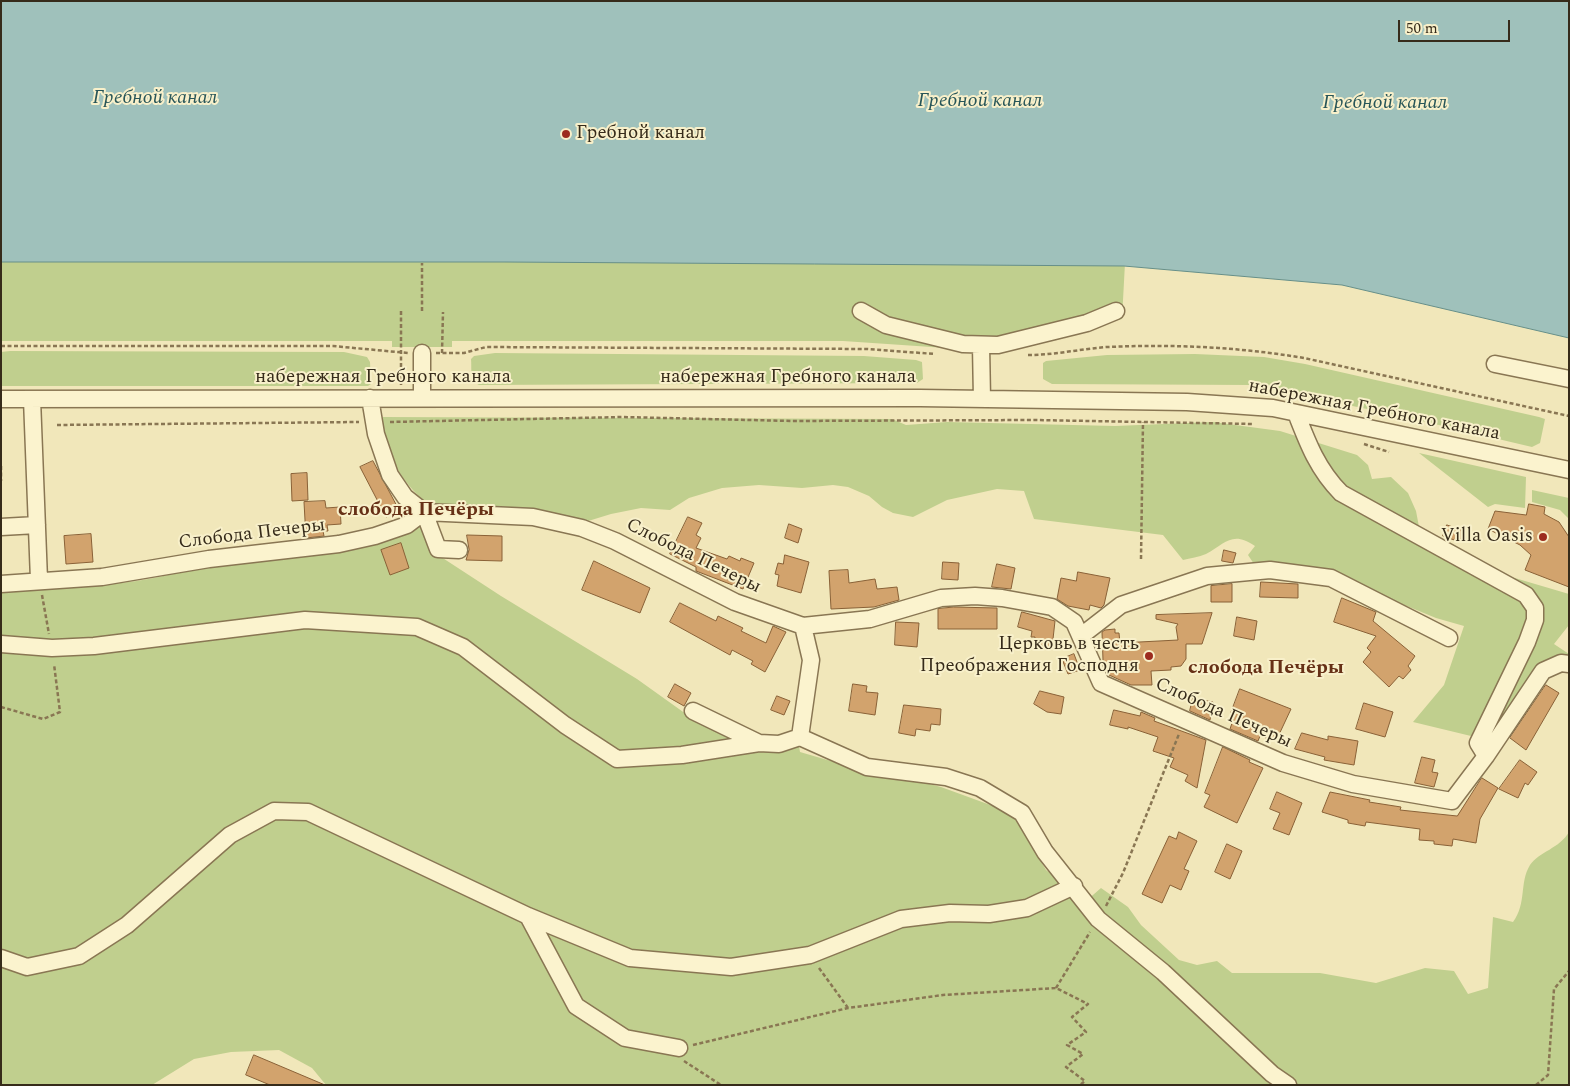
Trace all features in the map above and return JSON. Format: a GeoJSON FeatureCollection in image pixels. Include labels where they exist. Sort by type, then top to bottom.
{"type":"FeatureCollection","features":[{"type":"Feature","properties":{"kind":"street"},"geometry":{"type":"LineString","coordinates":[[861,311],[886,324],[963,344],[980,345],[998,345],[1087,323],[1116,311]]}},
{"type":"Feature","properties":{"kind":"street"},"geometry":{"type":"LineString","coordinates":[[980,345],[982,399]]}},
{"type":"Feature","properties":{"kind":"street"},"geometry":{"type":"LineString","coordinates":[[422,353],[422,398]]}},
{"type":"Feature","properties":{"kind":"street"},"geometry":{"type":"LineString","coordinates":[[1495,364],[1569,379]]}},
{"type":"Feature","properties":{"kind":"street"},"geometry":{"type":"LineString","coordinates":[[370,398],[374,422],[390,475],[405,497],[424,512],[438,549],[459,550]]}},
{"type":"Feature","properties":{"kind":"street","name":"набережная Гребного канала"},"geometry":{"type":"LineString","coordinates":[[1,399],[982,399],[1187,402],[1274,408],[1568,467]]}},
{"type":"Feature","properties":{"kind":"street"},"geometry":{"type":"LineString","coordinates":[[32,399],[39,580]]}},
{"type":"Feature","properties":{"kind":"street"},"geometry":{"type":"LineString","coordinates":[[1296,413],[1310,452],[1326,478],[1341,493],[1526,595],[1535,608],[1536,620],[1527,642],[1478,743],[1486,756]]}},
{"type":"Feature","properties":{"kind":"street","name":"Слобода Печеры"},"geometry":{"type":"LineString","coordinates":[[1,584],[102,577],[209,559],[339,544],[375,536],[408,524],[424,512],[533,517],[582,528],[615,541],[735,602],[803,626],[870,618],[941,598],[975,596],[1002,598],[1052,607],[1074,622],[1082,636],[1101,683],[1283,763],[1353,784],[1452,801],[1486,756],[1543,671],[1561,663],[1569,664]]}},
{"type":"Feature","properties":{"kind":"street"},"geometry":{"type":"LineString","coordinates":[[1,527],[37,525]]}},
{"type":"Feature","properties":{"kind":"street"},"geometry":{"type":"LineString","coordinates":[[1082,636],[1121,604],[1207,576],[1270,570],[1331,578],[1448,638]]}},
{"type":"Feature","properties":{"kind":"street"},"geometry":{"type":"LineString","coordinates":[[1,644],[52,648],[94,646],[305,620],[417,627],[463,647],[565,725],[617,759],[682,755],[759,743],[779,744],[800,737],[867,767],[946,777],[980,788],[1022,813],[1045,852],[1074,886],[1098,919],[1163,972],[1272,1074],[1288,1085]]}},
{"type":"Feature","properties":{"kind":"street"},"geometry":{"type":"LineString","coordinates":[[800,737],[811,660],[803,626]]}},
{"type":"Feature","properties":{"kind":"street"},"geometry":{"type":"LineString","coordinates":[[693,710],[759,743]]}},
{"type":"Feature","properties":{"kind":"street"},"geometry":{"type":"LineString","coordinates":[[1,958],[27,967],[79,956],[127,925],[230,835],[274,811],[308,812],[528,916],[630,958],[731,967],[810,955],[901,919],[950,913],[989,914],[1027,908],[1074,886]]}},
{"type":"Feature","properties":{"kind":"street"},"geometry":{"type":"LineString","coordinates":[[528,916],[576,1006],[625,1038],[679,1048]]}},
{"type":"Feature","properties":{"kind":"path"},"geometry":{"type":"LineString","coordinates":[[422,263],[422,311]]}},
{"type":"Feature","properties":{"kind":"path"},"geometry":{"type":"LineString","coordinates":[[401,311],[401,353]]}},
{"type":"Feature","properties":{"kind":"path"},"geometry":{"type":"LineString","coordinates":[[442,353],[443,312]]}},
{"type":"Feature","properties":{"kind":"path"},"geometry":{"type":"LineString","coordinates":[[1,346],[333,346],[401,353],[442,353],[505,347],[867,349],[943,354]]}},
{"type":"Feature","properties":{"kind":"path"},"geometry":{"type":"LineString","coordinates":[[1026,355],[1107,348],[1195,346],[1263,351],[1304,358],[1569,416]]}},
{"type":"Feature","properties":{"kind":"path"},"geometry":{"type":"LineString","coordinates":[[57,425],[622,417],[773,421],[1262,424]]}},
{"type":"Feature","properties":{"kind":"path"},"geometry":{"type":"LineString","coordinates":[[1141,559],[1143,422]]}},
{"type":"Feature","properties":{"kind":"path"},"geometry":{"type":"LineString","coordinates":[[1362,444],[1389,452]]}},
{"type":"Feature","properties":{"kind":"path"},"geometry":{"type":"LineString","coordinates":[[1,466],[1,481]]}},
{"type":"Feature","properties":{"kind":"path"},"geometry":{"type":"LineString","coordinates":[[1,707],[43,719],[60,712],[52,648],[39,580]]}},
{"type":"Feature","properties":{"kind":"path"},"geometry":{"type":"LineString","coordinates":[[1056,988],[1098,919],[1123,873],[1185,719]]}},
{"type":"Feature","properties":{"kind":"path"},"geometry":{"type":"LineString","coordinates":[[810,955],[848,1008]]}},
{"type":"Feature","properties":{"kind":"path"},"geometry":{"type":"LineString","coordinates":[[1536,1085],[1548,1075],[1554,989],[1569,971]]}},
{"type":"Feature","properties":{"kind":"path"},"geometry":{"type":"LineString","coordinates":[[722,1085],[677,1057],[679,1048],[848,1008],[944,995],[1056,988],[1088,1004],[1072,1017],[1086,1032],[1067,1045],[1083,1054],[1066,1067],[1085,1081],[1080,1085]]}},
{"type":"Feature","properties":{"kind":"green space","name":"Гребной канал"},"geometry":{"type":"Polygon","coordinates":[[[1,1],[1139,1],[1122,319],[1009,348],[961,349],[843,341],[452,341],[452,347],[392,347],[392,341],[1,341],[1,1]]]}},
{"type":"Feature","properties":{"kind":"green space"},"geometry":{"type":"Polygon","coordinates":[[[1,352],[344,352],[367,357],[370,362],[371,384],[368,386],[1,386],[1,352]]]}},
{"type":"Feature","properties":{"kind":"green space"},"geometry":{"type":"Polygon","coordinates":[[[495,353],[864,356],[922,362],[923,379],[917,383],[479,385],[472,377],[471,359],[474,356],[495,353]]]}},
{"type":"Feature","properties":{"kind":"green space"},"geometry":{"type":"Polygon","coordinates":[[[1195,354],[1264,357],[1305,364],[1539,417],[1545,419],[1540,443],[1532,447],[1401,416],[1251,385],[1052,384],[1043,379],[1043,363],[1046,361],[1107,355],[1195,354]]]}},
{"type":"Feature","properties":{"kind":"green space"},"geometry":{"type":"Polygon","coordinates":[[[383,417],[892,419],[906,425],[947,422],[1115,426],[1213,422],[1280,431],[1357,455],[1368,465],[1372,479],[1391,477],[1408,493],[1416,511],[1420,532],[1508,576],[1569,594],[1569,625],[1554,644],[1569,654],[1537,665],[1477,760],[1471,736],[1413,722],[1444,685],[1464,626],[1436,618],[1380,595],[1254,564],[1248,555],[1255,546],[1247,541],[1240,539],[1229,540],[1206,554],[1183,560],[1163,535],[1034,519],[1024,491],[997,489],[947,500],[913,517],[893,513],[869,496],[848,487],[833,485],[802,488],[759,485],[722,488],[689,498],[670,510],[641,508],[585,522],[435,509],[414,491],[397,469],[386,444],[383,417]]]}},
{"type":"Feature","properties":{"kind":"green space"},"geometry":{"type":"Polygon","coordinates":[[[1419,453],[1526,477],[1525,508],[1495,504],[1488,507],[1419,453]]]}},
{"type":"Feature","properties":{"kind":"green space"},"geometry":{"type":"Polygon","coordinates":[[[1532,490],[1569,498],[1569,519],[1560,510],[1532,502],[1532,490]]]}},
{"type":"Feature","properties":{"kind":"green space"},"geometry":{"type":"Polygon","coordinates":[[[420,525],[435,553],[501,596],[637,679],[693,719],[799,746],[800,752],[889,778],[902,777],[941,787],[1004,810],[1019,823],[1046,870],[1060,880],[1078,908],[1101,888],[1128,907],[1141,925],[1179,960],[1197,965],[1217,961],[1232,973],[1320,973],[1376,983],[1425,968],[1454,971],[1468,994],[1488,988],[1493,917],[1513,922],[1520,908],[1525,879],[1530,865],[1560,842],[1569,832],[1569,1085],[326,1085],[312,1068],[279,1050],[231,1052],[194,1059],[152,1085],[1,1085],[1,593],[123,583],[171,574],[194,567],[420,525]]]}},
{"type":"Feature","properties":{"kind":"water","name":"Гребной канал"},"geometry":{"type":"Polygon","coordinates":[[[1,1],[1569,1],[1569,338],[1342,285],[1124,266],[505,262],[1,262],[1,1]]]}},
{"type":"Feature","properties":{"kind":"building"},"geometry":{"type":"Polygon","coordinates":[[[373,461],[399,510],[386,517],[360,467],[373,461]]]}},
{"type":"Feature","properties":{"kind":"building"},"geometry":{"type":"Polygon","coordinates":[[[307,473],[308,500],[292,501],[291,474],[307,473]]]}},
{"type":"Feature","properties":{"kind":"building"},"geometry":{"type":"Polygon","coordinates":[[[325,501],[326,508],[340,507],[341,524],[327,525],[328,531],[323,531],[324,536],[306,538],[304,502],[325,501]]]}},
{"type":"Feature","properties":{"kind":"building"},"geometry":{"type":"Polygon","coordinates":[[[1529,504],[1545,507],[1544,514],[1559,522],[1569,537],[1569,587],[1525,570],[1531,555],[1520,545],[1488,529],[1495,511],[1526,515],[1529,504]]]}},
{"type":"Feature","properties":{"kind":"building"},"geometry":{"type":"Polygon","coordinates":[[[688,517],[702,523],[696,535],[701,538],[696,548],[727,559],[729,556],[740,561],[741,558],[754,563],[743,589],[696,571],[696,567],[670,554],[688,517]]]}},
{"type":"Feature","properties":{"kind":"building"},"geometry":{"type":"Polygon","coordinates":[[[789,524],[802,529],[798,543],[785,538],[789,524]]]}},
{"type":"Feature","properties":{"kind":"building"},"geometry":{"type":"Polygon","coordinates":[[[1447,525],[1464,531],[1460,542],[1443,536],[1447,525]]]}},
{"type":"Feature","properties":{"kind":"building"},"geometry":{"type":"Polygon","coordinates":[[[91,534],[93,562],[66,564],[64,536],[91,534]]]}},
{"type":"Feature","properties":{"kind":"building"},"geometry":{"type":"Polygon","coordinates":[[[467,535],[502,536],[502,561],[466,560],[469,550],[467,535]]]}},
{"type":"Feature","properties":{"kind":"building"},"geometry":{"type":"Polygon","coordinates":[[[401,543],[409,568],[390,575],[381,550],[401,543]]]}},
{"type":"Feature","properties":{"kind":"building"},"geometry":{"type":"Polygon","coordinates":[[[1224,550],[1236,553],[1233,563],[1222,561],[1224,550]]]}},
{"type":"Feature","properties":{"kind":"building"},"geometry":{"type":"Polygon","coordinates":[[[785,555],[809,562],[801,593],[777,586],[779,575],[775,574],[778,563],[783,564],[785,555]]]}},
{"type":"Feature","properties":{"kind":"building"},"geometry":{"type":"Polygon","coordinates":[[[594,561],[650,588],[640,613],[582,590],[594,561]]]}},
{"type":"Feature","properties":{"kind":"building"},"geometry":{"type":"Polygon","coordinates":[[[943,562],[959,563],[958,580],[942,579],[943,562]]]}},
{"type":"Feature","properties":{"kind":"building"},"geometry":{"type":"Polygon","coordinates":[[[997,564],[1015,568],[1011,589],[992,587],[997,564]]]}},
{"type":"Feature","properties":{"kind":"building"},"geometry":{"type":"Polygon","coordinates":[[[848,570],[849,583],[875,579],[877,589],[897,587],[899,600],[874,607],[831,609],[829,571],[848,570]]]}},
{"type":"Feature","properties":{"kind":"building"},"geometry":{"type":"Polygon","coordinates":[[[1078,572],[1110,578],[1104,605],[1101,608],[1090,605],[1089,610],[1068,606],[1057,599],[1061,578],[1076,581],[1078,572]]]}},
{"type":"Feature","properties":{"kind":"building"},"geometry":{"type":"Polygon","coordinates":[[[1261,582],[1298,584],[1298,598],[1260,597],[1261,582]]]}},
{"type":"Feature","properties":{"kind":"building"},"geometry":{"type":"Polygon","coordinates":[[[1232,584],[1232,602],[1211,602],[1211,586],[1232,584]]]}},
{"type":"Feature","properties":{"kind":"building"},"geometry":{"type":"Polygon","coordinates":[[[1342,598],[1376,612],[1373,621],[1415,656],[1408,666],[1411,670],[1403,679],[1399,676],[1389,687],[1363,662],[1371,652],[1367,648],[1376,636],[1334,622],[1342,598]]]}},
{"type":"Feature","properties":{"kind":"building"},"geometry":{"type":"Polygon","coordinates":[[[680,603],[716,621],[718,616],[743,628],[741,631],[766,643],[773,626],[786,632],[765,672],[751,664],[753,661],[732,650],[730,655],[670,622],[680,603]]]}},
{"type":"Feature","properties":{"kind":"building"},"geometry":{"type":"Polygon","coordinates":[[[954,607],[997,608],[997,629],[938,629],[938,609],[954,607]]]}},
{"type":"Feature","properties":{"kind":"building"},"geometry":{"type":"Polygon","coordinates":[[[1022,612],[1055,621],[1052,648],[1034,644],[1035,637],[1031,637],[1032,631],[1018,627],[1022,612]]]}},
{"type":"Feature","properties":{"kind":"building"},"geometry":{"type":"Polygon","coordinates":[[[1212,613],[1202,644],[1186,644],[1186,659],[1181,666],[1171,667],[1171,670],[1151,671],[1152,685],[1131,685],[1109,675],[1103,660],[1102,632],[1105,630],[1115,629],[1115,633],[1119,633],[1120,643],[1178,640],[1176,627],[1178,624],[1156,619],[1156,615],[1212,613]]]}},
{"type":"Feature","properties":{"kind":"building"},"geometry":{"type":"Polygon","coordinates":[[[1237,617],[1257,621],[1254,640],[1234,636],[1237,617]]]}},
{"type":"Feature","properties":{"kind":"building"},"geometry":{"type":"Polygon","coordinates":[[[896,622],[919,623],[917,647],[895,645],[896,622]]]}},
{"type":"Feature","properties":{"kind":"building"},"geometry":{"type":"Polygon","coordinates":[[[1074,654],[1080,670],[1068,674],[1062,659],[1074,654]]]}},
{"type":"Feature","properties":{"kind":"building"},"geometry":{"type":"Polygon","coordinates":[[[675,684],[691,693],[684,706],[668,697],[675,684]]]}},
{"type":"Feature","properties":{"kind":"building"},"geometry":{"type":"Polygon","coordinates":[[[853,684],[867,686],[866,692],[878,693],[875,715],[849,711],[853,684]]]}},
{"type":"Feature","properties":{"kind":"building"},"geometry":{"type":"Polygon","coordinates":[[[1546,685],[1559,693],[1526,750],[1510,738],[1546,685]]]}},
{"type":"Feature","properties":{"kind":"building"},"geometry":{"type":"Polygon","coordinates":[[[1240,689],[1291,709],[1276,741],[1260,736],[1258,741],[1230,729],[1235,714],[1231,713],[1240,689]]]}},
{"type":"Feature","properties":{"kind":"building"},"geometry":{"type":"Polygon","coordinates":[[[1040,691],[1064,697],[1061,714],[1047,712],[1034,704],[1040,691]]]}},
{"type":"Feature","properties":{"kind":"building"},"geometry":{"type":"Polygon","coordinates":[[[777,696],[790,701],[784,715],[771,710],[777,696]]]}},
{"type":"Feature","properties":{"kind":"building"},"geometry":{"type":"Polygon","coordinates":[[[1193,698],[1213,702],[1210,720],[1190,711],[1193,698]]]}},
{"type":"Feature","properties":{"kind":"building"},"geometry":{"type":"Polygon","coordinates":[[[1364,703],[1393,712],[1385,737],[1356,729],[1364,703]]]}},
{"type":"Feature","properties":{"kind":"building"},"geometry":{"type":"Polygon","coordinates":[[[904,705],[941,709],[940,725],[931,724],[930,731],[916,729],[915,736],[899,733],[904,705]]]}},
{"type":"Feature","properties":{"kind":"building"},"geometry":{"type":"Polygon","coordinates":[[[1114,710],[1140,716],[1141,712],[1155,718],[1154,721],[1206,740],[1197,788],[1185,781],[1188,775],[1170,767],[1174,758],[1153,751],[1158,737],[1128,727],[1128,729],[1110,725],[1114,710]]]}},
{"type":"Feature","properties":{"kind":"building"},"geometry":{"type":"Polygon","coordinates":[[[1302,733],[1328,740],[1328,736],[1358,741],[1354,765],[1324,760],[1325,757],[1295,749],[1302,733]]]}},
{"type":"Feature","properties":{"kind":"building"},"geometry":{"type":"Polygon","coordinates":[[[1223,747],[1263,768],[1237,823],[1204,807],[1210,795],[1205,793],[1223,747]]]}},
{"type":"Feature","properties":{"kind":"building"},"geometry":{"type":"Polygon","coordinates":[[[1422,757],[1435,760],[1432,772],[1438,773],[1434,787],[1415,783],[1422,757]]]}},
{"type":"Feature","properties":{"kind":"building"},"geometry":{"type":"Polygon","coordinates":[[[1520,760],[1537,772],[1528,785],[1525,783],[1518,798],[1499,789],[1520,760]]]}},
{"type":"Feature","properties":{"kind":"building"},"geometry":{"type":"Polygon","coordinates":[[[1482,778],[1498,788],[1480,819],[1476,843],[1453,839],[1452,846],[1434,844],[1434,841],[1419,840],[1420,829],[1366,822],[1365,826],[1348,823],[1348,820],[1322,812],[1330,792],[1370,800],[1369,802],[1401,807],[1400,810],[1457,816],[1482,778]]]}},
{"type":"Feature","properties":{"kind":"building"},"geometry":{"type":"Polygon","coordinates":[[[1277,792],[1302,803],[1289,835],[1273,829],[1280,813],[1270,809],[1277,792]]]}},
{"type":"Feature","properties":{"kind":"building"},"geometry":{"type":"Polygon","coordinates":[[[1179,832],[1197,841],[1184,869],[1189,871],[1181,890],[1170,885],[1162,903],[1142,894],[1169,836],[1176,839],[1179,832]]]}},
{"type":"Feature","properties":{"kind":"building"},"geometry":{"type":"Polygon","coordinates":[[[1227,844],[1242,851],[1230,879],[1215,872],[1227,844]]]}},
{"type":"Feature","properties":{"kind":"building"},"geometry":{"type":"Polygon","coordinates":[[[254,1055],[325,1085],[270,1085],[246,1075],[254,1055]]]}},
{"type":"Feature","properties":{"kind":"place","name":"Гребной канал"},"geometry":{"type":"Point","coordinates":[566,134]}},
{"type":"Feature","properties":{"kind":"place","name":"Villa Oasis"},"geometry":{"type":"Point","coordinates":[1543,537]}},
{"type":"Feature","properties":{"kind":"place","name":"Церковь в честь Преображения Господня"},"geometry":{"type":"Point","coordinates":[1149,656]}},
{"type":"Feature","properties":{"kind":"district","name":"слобода Печёры"},"geometry":{"type":"Point","coordinates":[416,511]}},
{"type":"Feature","properties":{"kind":"district","name":"слобода Печёры"},"geometry":{"type":"Point","coordinates":[1266,669]}}]}
